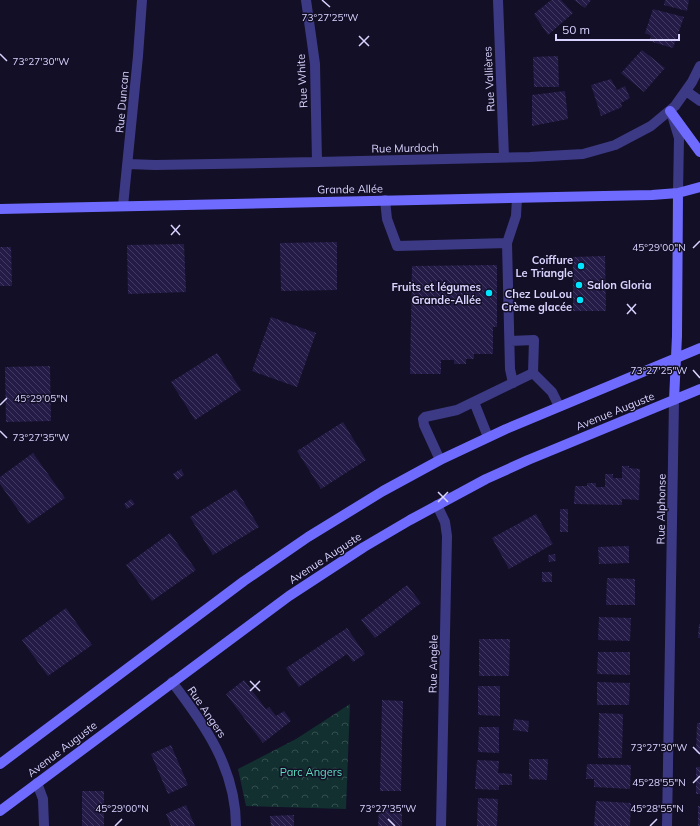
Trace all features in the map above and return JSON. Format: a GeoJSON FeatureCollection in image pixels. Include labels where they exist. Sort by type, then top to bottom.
{"type":"FeatureCollection","features":[{"type":"Feature","properties":{"kind":"main road"},"geometry":{"type":"LineString","coordinates":[[670,111],[700,152]]}},
{"type":"Feature","properties":{"kind":"main road","name":"Grande Allée"},"geometry":{"type":"LineString","coordinates":[[0,209],[628,196],[678,193],[700,188]]}},
{"type":"Feature","properties":{"kind":"main road","name":"Rue Alphonse"},"geometry":{"type":"LineString","coordinates":[[674,400],[676,359],[678,193]]}},
{"type":"Feature","properties":{"kind":"main road"},"geometry":{"type":"LineString","coordinates":[[0,764],[281,555],[383,491],[440,460],[488,437],[700,348]]}},
{"type":"Feature","properties":{"kind":"main road","name":"Avenue Auguste"},"geometry":{"type":"LineString","coordinates":[[0,811],[307,583],[376,540],[486,479],[528,460],[700,389]]}},
{"type":"Feature","properties":{"kind":"street","name":"Rue Duncan"},"geometry":{"type":"LineString","coordinates":[[123,206],[142,0]]}},
{"type":"Feature","properties":{"kind":"street","name":"Rue White"},"geometry":{"type":"LineString","coordinates":[[306,0],[315,64],[317,162]]}},
{"type":"Feature","properties":{"kind":"street","name":"Rue Vallières"},"geometry":{"type":"LineString","coordinates":[[498,0],[504,157]]}},
{"type":"Feature","properties":{"kind":"street","name":"Rue Murdoch"},"geometry":{"type":"LineString","coordinates":[[128,164],[155,165],[317,162],[583,154],[625,141],[651,126],[670,111],[686,91],[700,66]]}},
{"type":"Feature","properties":{"kind":"street"},"geometry":{"type":"LineString","coordinates":[[686,91],[700,101]]}},
{"type":"Feature","properties":{"kind":"street"},"geometry":{"type":"LineString","coordinates":[[670,111],[679,138],[678,193]]}},
{"type":"Feature","properties":{"kind":"street"},"geometry":{"type":"LineString","coordinates":[[513,383],[510,369],[507,243],[516,216],[517,198]]}},
{"type":"Feature","properties":{"kind":"street"},"geometry":{"type":"LineString","coordinates":[[385,200],[386,219],[397,246],[507,243]]}},
{"type":"Feature","properties":{"kind":"street"},"geometry":{"type":"LineString","coordinates":[[510,341],[534,340],[533,373],[552,392],[559,406]]}},
{"type":"Feature","properties":{"kind":"street"},"geometry":{"type":"LineString","coordinates":[[440,460],[424,425],[423,419],[427,416],[453,411],[533,373]]}},
{"type":"Feature","properties":{"kind":"street","name":"Rue Alphonse"},"geometry":{"type":"LineString","coordinates":[[667,826],[674,400]]}},
{"type":"Feature","properties":{"kind":"street"},"geometry":{"type":"LineString","coordinates":[[474,402],[488,437]]}},
{"type":"Feature","properties":{"kind":"street","name":"Rue Angèle"},"geometry":{"type":"LineString","coordinates":[[437,505],[445,522],[447,536],[441,826]]}},
{"type":"Feature","properties":{"kind":"street","name":"Rue Angers"},"geometry":{"type":"LineString","coordinates":[[172,682],[204,726],[222,761],[233,796],[236,826]]}},
{"type":"Feature","properties":{"kind":"street"},"geometry":{"type":"LineString","coordinates":[[37,783],[43,799],[44,826]]}},
{"type":"Feature","properties":{"kind":"green space","name":"Parc Angers"},"geometry":{"type":"Polygon","coordinates":[[[350,704],[346,809],[246,806],[238,769],[296,739],[350,704]]]}},
{"type":"Feature","properties":{"kind":"building"},"geometry":{"type":"Polygon","coordinates":[[[551,0],[561,0],[573,13],[548,35],[534,14],[551,0]]]}},
{"type":"Feature","properties":{"kind":"building"},"geometry":{"type":"Polygon","coordinates":[[[574,0],[591,0],[585,8],[574,0]]]}},
{"type":"Feature","properties":{"kind":"building"},"geometry":{"type":"Polygon","coordinates":[[[665,0],[689,0],[687,11],[664,5],[665,0]]]}},
{"type":"Feature","properties":{"kind":"building"},"geometry":{"type":"Polygon","coordinates":[[[653,9],[684,17],[673,48],[649,41],[651,36],[645,33],[653,9]]]}},
{"type":"Feature","properties":{"kind":"building"},"geometry":{"type":"Polygon","coordinates":[[[642,50],[665,68],[644,92],[621,73],[642,50]]]}},
{"type":"Feature","properties":{"kind":"building"},"geometry":{"type":"Polygon","coordinates":[[[558,56],[559,87],[534,87],[533,57],[558,56]]]}},
{"type":"Feature","properties":{"kind":"building"},"geometry":{"type":"Polygon","coordinates":[[[611,79],[617,90],[625,86],[630,98],[621,103],[622,107],[601,116],[591,85],[611,79]]]}},
{"type":"Feature","properties":{"kind":"building"},"geometry":{"type":"Polygon","coordinates":[[[565,91],[568,119],[532,126],[532,95],[565,91]]]}},
{"type":"Feature","properties":{"kind":"building"},"geometry":{"type":"Polygon","coordinates":[[[337,242],[337,290],[281,291],[280,243],[337,242]]]}},
{"type":"Feature","properties":{"kind":"building"},"geometry":{"type":"Polygon","coordinates":[[[184,244],[186,292],[128,294],[127,245],[184,244]]]}},
{"type":"Feature","properties":{"kind":"building"},"geometry":{"type":"Polygon","coordinates":[[[0,247],[11,247],[12,286],[0,286],[0,247]]]}},
{"type":"Feature","properties":{"kind":"building"},"geometry":{"type":"Polygon","coordinates":[[[605,256],[606,311],[573,311],[573,257],[605,256]]]}},
{"type":"Feature","properties":{"kind":"building"},"geometry":{"type":"Polygon","coordinates":[[[497,265],[497,327],[493,327],[493,354],[474,354],[474,359],[466,359],[466,364],[454,364],[454,360],[441,360],[441,374],[410,374],[412,266],[497,265]]]}},
{"type":"Feature","properties":{"kind":"building"},"geometry":{"type":"Polygon","coordinates":[[[271,317],[316,333],[297,387],[252,371],[271,317]]]}},
{"type":"Feature","properties":{"kind":"building"},"geometry":{"type":"Polygon","coordinates":[[[217,353],[241,390],[195,420],[171,382],[217,353]]]}},
{"type":"Feature","properties":{"kind":"building"},"geometry":{"type":"Polygon","coordinates":[[[50,366],[51,421],[6,422],[5,367],[50,366]]]}},
{"type":"Feature","properties":{"kind":"building"},"geometry":{"type":"Polygon","coordinates":[[[343,422],[366,460],[321,489],[297,451],[343,422]]]}},
{"type":"Feature","properties":{"kind":"building"},"geometry":{"type":"Polygon","coordinates":[[[33,453],[65,498],[28,524],[0,484],[0,477],[33,453]]]}},
{"type":"Feature","properties":{"kind":"building"},"geometry":{"type":"Polygon","coordinates":[[[622,466],[640,469],[639,500],[622,499],[622,505],[574,504],[575,486],[587,486],[587,483],[596,483],[596,487],[605,487],[605,474],[613,474],[613,478],[622,478],[622,466]]]}},
{"type":"Feature","properties":{"kind":"building"},"geometry":{"type":"Polygon","coordinates":[[[181,469],[184,475],[177,480],[173,474],[181,469]]]}},
{"type":"Feature","properties":{"kind":"building"},"geometry":{"type":"Polygon","coordinates":[[[236,489],[259,527],[213,555],[190,517],[236,489]]]}},
{"type":"Feature","properties":{"kind":"building"},"geometry":{"type":"Polygon","coordinates":[[[131,499],[135,504],[127,509],[124,504],[131,499]]]}},
{"type":"Feature","properties":{"kind":"building"},"geometry":{"type":"Polygon","coordinates":[[[560,509],[568,509],[568,532],[560,532],[560,509]]]}},
{"type":"Feature","properties":{"kind":"building"},"geometry":{"type":"Polygon","coordinates":[[[536,514],[553,544],[509,569],[492,538],[536,514]]]}},
{"type":"Feature","properties":{"kind":"building"},"geometry":{"type":"Polygon","coordinates":[[[170,533],[196,570],[152,601],[126,565],[170,533]]]}},
{"type":"Feature","properties":{"kind":"building"},"geometry":{"type":"Polygon","coordinates":[[[629,546],[629,563],[599,564],[598,547],[629,546]]]}},
{"type":"Feature","properties":{"kind":"building"},"geometry":{"type":"Polygon","coordinates":[[[555,554],[556,561],[549,562],[548,555],[555,554]]]}},
{"type":"Feature","properties":{"kind":"building"},"geometry":{"type":"Polygon","coordinates":[[[542,572],[552,572],[552,582],[542,582],[542,572]]]}},
{"type":"Feature","properties":{"kind":"building"},"geometry":{"type":"Polygon","coordinates":[[[607,578],[635,579],[635,605],[606,605],[607,578]]]}},
{"type":"Feature","properties":{"kind":"building"},"geometry":{"type":"Polygon","coordinates":[[[407,585],[421,603],[375,638],[361,620],[407,585]]]}},
{"type":"Feature","properties":{"kind":"building"},"geometry":{"type":"Polygon","coordinates":[[[66,608],[92,645],[48,676],[22,640],[66,608]]]}},
{"type":"Feature","properties":{"kind":"building"},"geometry":{"type":"Polygon","coordinates":[[[599,617],[631,618],[630,641],[598,640],[599,617]]]}},
{"type":"Feature","properties":{"kind":"building"},"geometry":{"type":"Polygon","coordinates":[[[699,624],[700,638],[698,638],[699,624]]]}},
{"type":"Feature","properties":{"kind":"building"},"geometry":{"type":"Polygon","coordinates":[[[347,628],[365,654],[353,662],[347,654],[299,687],[286,668],[347,628]]]}},
{"type":"Feature","properties":{"kind":"building"},"geometry":{"type":"Polygon","coordinates":[[[479,639],[510,639],[509,676],[479,676],[479,639]]]}},
{"type":"Feature","properties":{"kind":"building"},"geometry":{"type":"Polygon","coordinates":[[[598,652],[630,652],[630,675],[597,674],[598,652]]]}},
{"type":"Feature","properties":{"kind":"building"},"geometry":{"type":"Polygon","coordinates":[[[244,680],[266,709],[269,707],[276,716],[284,711],[291,721],[263,743],[226,694],[244,680]]]}},
{"type":"Feature","properties":{"kind":"building"},"geometry":{"type":"Polygon","coordinates":[[[597,682],[630,683],[629,705],[597,705],[597,682]]]}},
{"type":"Feature","properties":{"kind":"building"},"geometry":{"type":"Polygon","coordinates":[[[478,686],[500,686],[500,716],[478,715],[478,686]]]}},
{"type":"Feature","properties":{"kind":"building"},"geometry":{"type":"Polygon","coordinates":[[[382,700],[403,701],[401,791],[380,791],[382,700]]]}},
{"type":"Feature","properties":{"kind":"building"},"geometry":{"type":"Polygon","coordinates":[[[599,713],[623,714],[622,758],[598,758],[599,713]]]}},
{"type":"Feature","properties":{"kind":"building"},"geometry":{"type":"Polygon","coordinates":[[[514,719],[529,721],[528,732],[513,730],[514,719]]]}},
{"type":"Feature","properties":{"kind":"building"},"geometry":{"type":"Polygon","coordinates":[[[697,723],[700,723],[700,753],[696,753],[697,723]]]}},
{"type":"Feature","properties":{"kind":"building"},"geometry":{"type":"Polygon","coordinates":[[[479,727],[499,727],[499,753],[478,752],[479,727]]]}},
{"type":"Feature","properties":{"kind":"building"},"geometry":{"type":"Polygon","coordinates":[[[171,745],[188,785],[168,794],[151,754],[171,745]]]}},
{"type":"Feature","properties":{"kind":"building"},"geometry":{"type":"Polygon","coordinates":[[[529,759],[548,759],[547,780],[529,779],[529,759]]]}},
{"type":"Feature","properties":{"kind":"building"},"geometry":{"type":"Polygon","coordinates":[[[477,760],[499,761],[498,773],[512,774],[512,785],[499,785],[499,790],[475,789],[477,760]]]}},
{"type":"Feature","properties":{"kind":"building"},"geometry":{"type":"Polygon","coordinates":[[[587,764],[631,765],[630,789],[594,787],[594,779],[586,779],[587,764]]]}},
{"type":"Feature","properties":{"kind":"building"},"geometry":{"type":"Polygon","coordinates":[[[696,767],[700,767],[700,794],[696,794],[696,767]]]}},
{"type":"Feature","properties":{"kind":"building"},"geometry":{"type":"Polygon","coordinates":[[[82,791],[104,791],[104,826],[82,826],[82,791]]]}},
{"type":"Feature","properties":{"kind":"building"},"geometry":{"type":"Polygon","coordinates":[[[478,798],[498,799],[497,826],[477,826],[478,798]]]}},
{"type":"Feature","properties":{"kind":"building"},"geometry":{"type":"Polygon","coordinates":[[[596,801],[631,803],[630,826],[594,826],[596,801]]]}},
{"type":"Feature","properties":{"kind":"building"},"geometry":{"type":"Polygon","coordinates":[[[186,805],[195,826],[171,826],[166,814],[186,805]]]}},
{"type":"Feature","properties":{"kind":"building"},"geometry":{"type":"Polygon","coordinates":[[[698,806],[700,806],[700,826],[698,826],[698,806]]]}},
{"type":"Feature","properties":{"kind":"building"},"geometry":{"type":"Polygon","coordinates":[[[379,808],[402,808],[402,826],[378,826],[379,808]]]}},
{"type":"Feature","properties":{"kind":"building"},"geometry":{"type":"Polygon","coordinates":[[[294,815],[294,826],[271,826],[270,816],[294,815]]]}},
{"type":"Feature","properties":{"kind":"place","name":"Coiffure Le Triangle"},"geometry":{"type":"Point","coordinates":[581,266]}},
{"type":"Feature","properties":{"kind":"place","name":"Salon Gloria"},"geometry":{"type":"Point","coordinates":[579,285]}},
{"type":"Feature","properties":{"kind":"place","name":"Fruits et légumes Grande-Allée"},"geometry":{"type":"Point","coordinates":[489,293]}},
{"type":"Feature","properties":{"kind":"place","name":"Chez LouLou Crème glacée"},"geometry":{"type":"Point","coordinates":[580,300]}}]}
